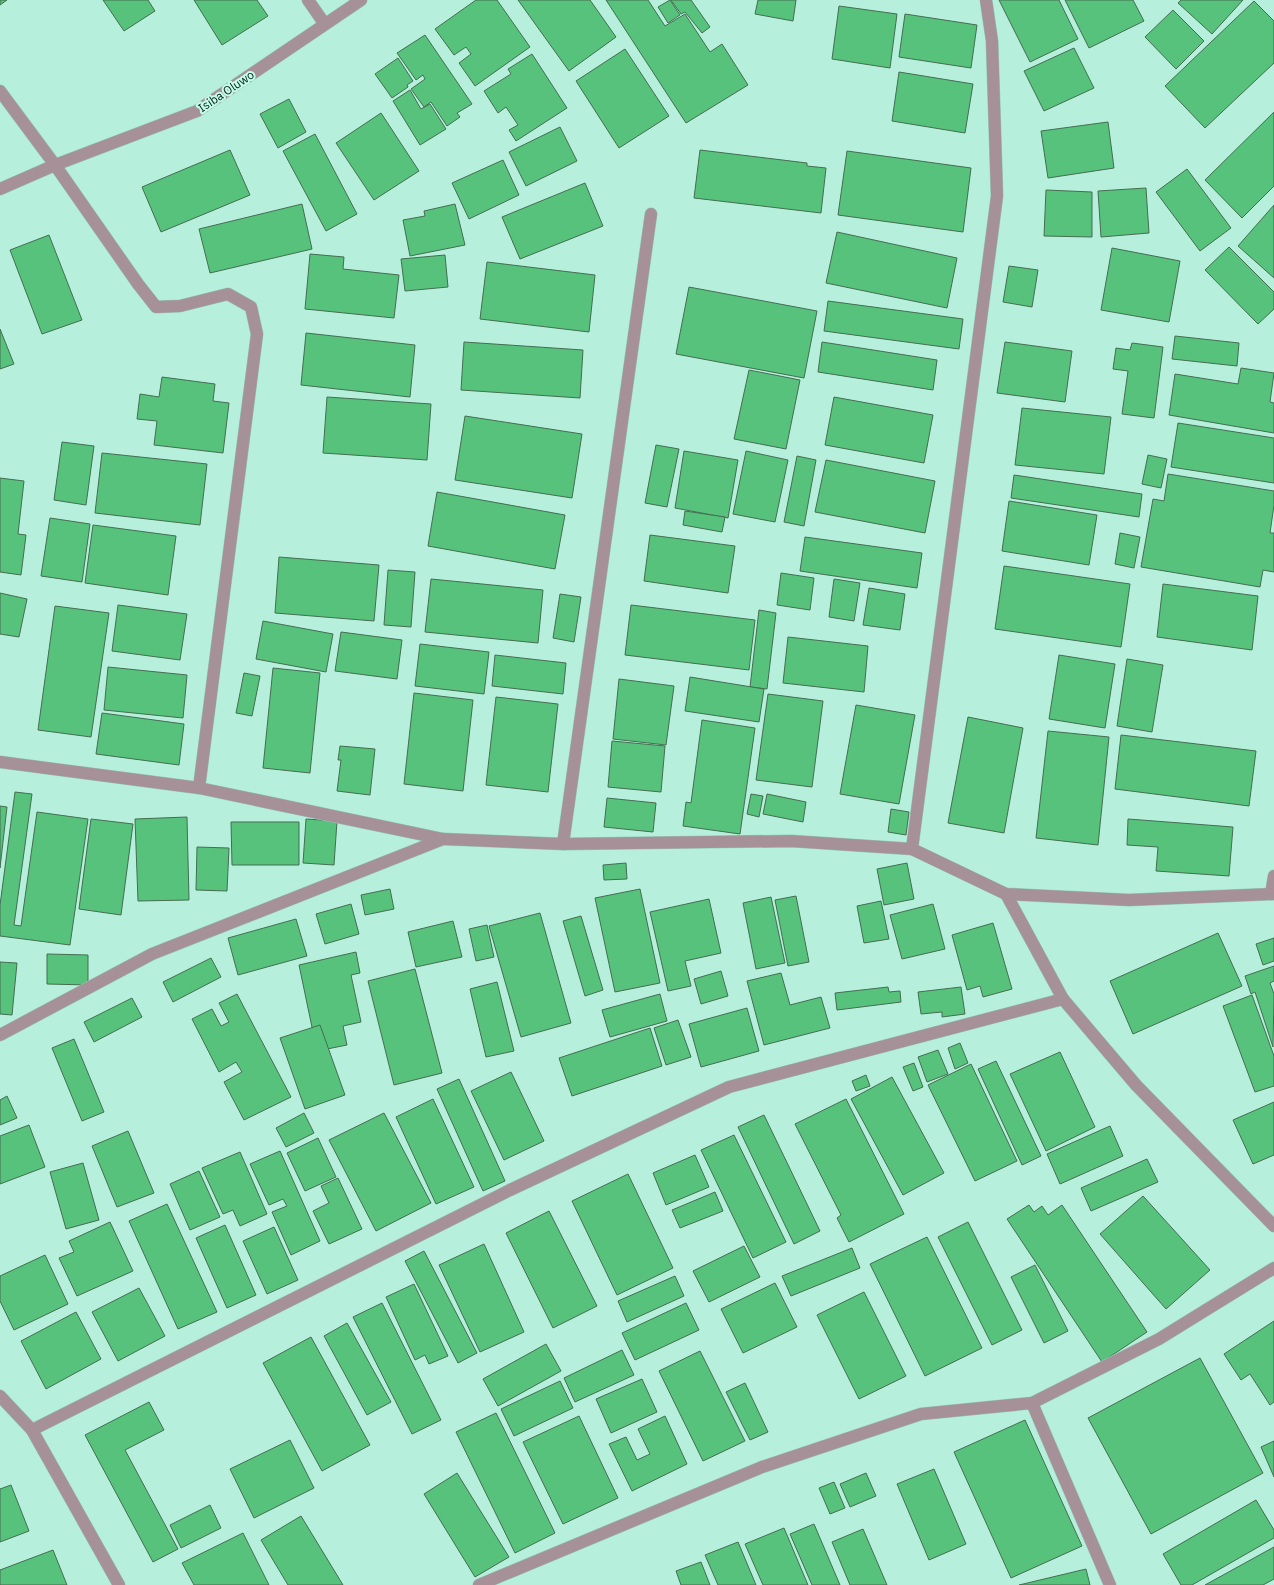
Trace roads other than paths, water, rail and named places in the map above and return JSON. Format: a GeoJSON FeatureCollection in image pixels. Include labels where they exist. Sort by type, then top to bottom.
{"type":"FeatureCollection","features":[{"type":"Feature","properties":{"kind":"street"},"geometry":{"type":"LineString","coordinates":[[308,0],[324,23]]}},
{"type":"Feature","properties":{"kind":"street","name":"Isiba Oluwo"},"geometry":{"type":"LineString","coordinates":[[0,189],[55,165],[196,111],[324,23],[361,0]]}},
{"type":"Feature","properties":{"kind":"street"},"geometry":{"type":"LineString","coordinates":[[912,849],[997,196],[992,41],[986,0]]}},
{"type":"Feature","properties":{"kind":"street"},"geometry":{"type":"LineString","coordinates":[[0,91],[55,165],[138,284],[156,307],[180,306],[228,294],[251,307],[257,334],[199,788]]}},
{"type":"Feature","properties":{"kind":"street"},"geometry":{"type":"LineString","coordinates":[[563,844],[651,214]]}},
{"type":"Feature","properties":{"kind":"street"},"geometry":{"type":"LineString","coordinates":[[0,762],[199,788],[443,839],[563,844],[791,841],[912,849],[1006,894],[1130,900],[1273,894],[1274,876]]}},
{"type":"Feature","properties":{"kind":"street"},"geometry":{"type":"LineString","coordinates":[[0,1035],[152,954],[443,839]]}},
{"type":"Feature","properties":{"kind":"street"},"geometry":{"type":"LineString","coordinates":[[1006,894],[1063,999],[1136,1085],[1274,1226]]}},
{"type":"Feature","properties":{"kind":"street"},"geometry":{"type":"LineString","coordinates":[[32,1430],[502,1194],[729,1087],[1063,999]]}},
{"type":"Feature","properties":{"kind":"street"},"geometry":{"type":"LineString","coordinates":[[478,1585],[762,1467],[921,1414],[1032,1403],[1159,1339],[1274,1268]]}},
{"type":"Feature","properties":{"kind":"street"},"geometry":{"type":"LineString","coordinates":[[0,1396],[32,1430],[119,1585]]}},
{"type":"Feature","properties":{"kind":"street"},"geometry":{"type":"LineString","coordinates":[[1032,1403],[1110,1585]]}}]}
